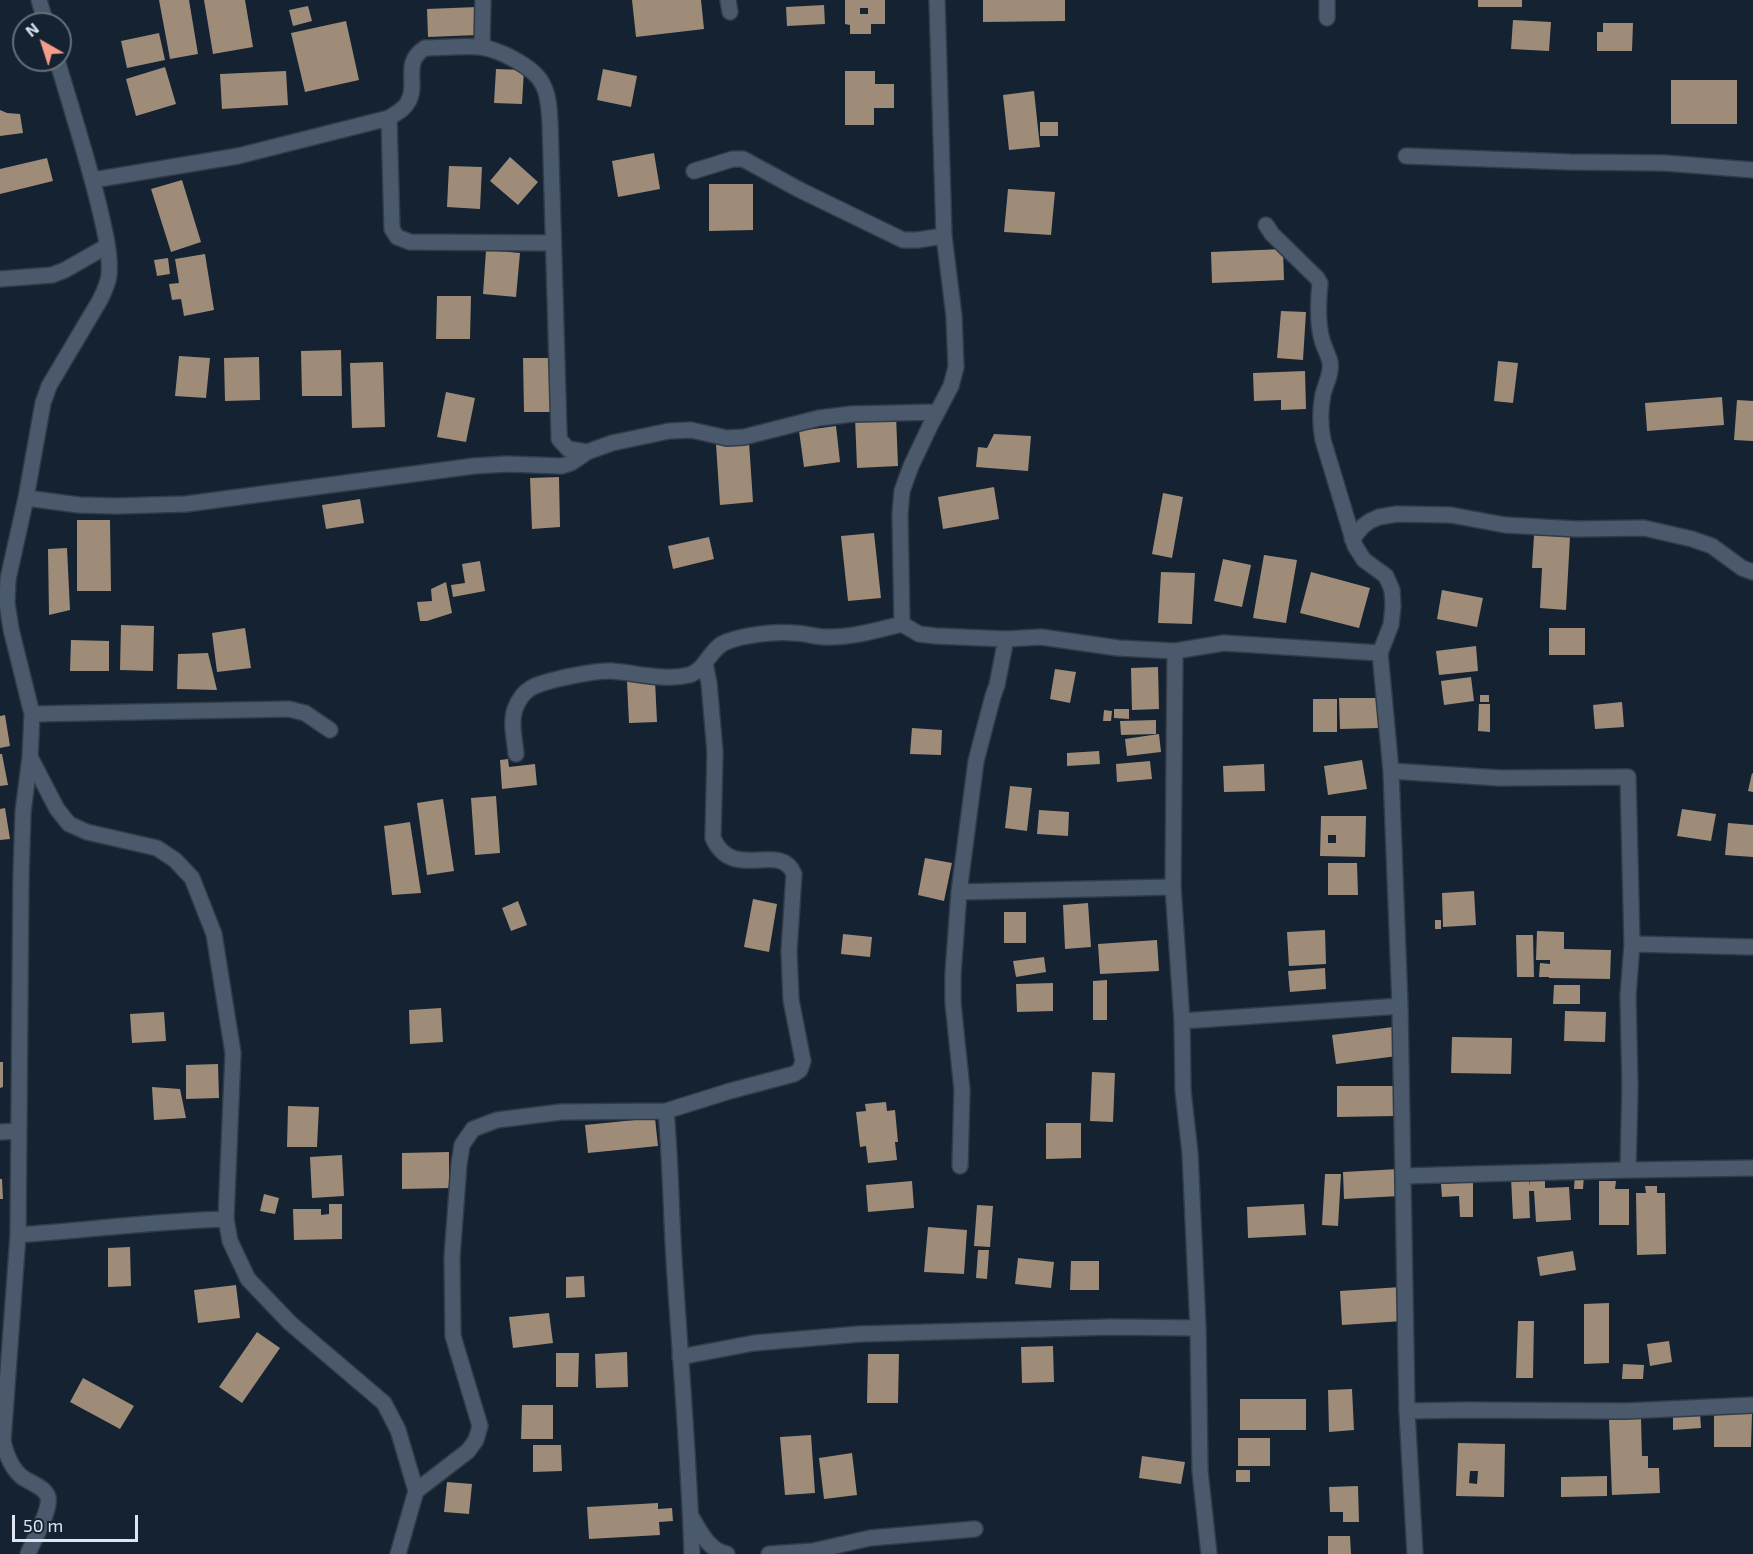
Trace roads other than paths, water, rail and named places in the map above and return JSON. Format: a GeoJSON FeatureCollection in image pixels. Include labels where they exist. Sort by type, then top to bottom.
{"type":"FeatureCollection","features":[{"type":"Feature","properties":{"kind":"street"},"geometry":{"type":"LineString","coordinates":[[482,47],[483,0]]}},
{"type":"Feature","properties":{"kind":"street"},"geometry":{"type":"LineString","coordinates":[[902,624],[900,514],[903,491],[911,466],[951,386],[956,367],[954,316],[944,236],[937,0]]}},
{"type":"Feature","properties":{"kind":"street"},"geometry":{"type":"LineString","coordinates":[[1327,0],[1327,18]]}},
{"type":"Feature","properties":{"kind":"street"},"geometry":{"type":"LineString","coordinates":[[93,180],[238,156],[389,118],[408,104],[412,63],[417,53],[425,48],[482,47],[511,57],[535,73],[543,85],[548,100],[559,439],[568,449],[586,452]]}},
{"type":"Feature","properties":{"kind":"street"},"geometry":{"type":"LineString","coordinates":[[28,1554],[47,1508],[48,1497],[44,1491],[21,1476],[11,1464],[3,1441],[18,1235],[21,878],[23,812],[30,757],[32,714],[11,629],[7,603],[8,579],[26,498],[43,403],[49,386],[106,288],[109,275],[107,246],[93,180],[61,72]]}},
{"type":"Feature","properties":{"kind":"street"},"geometry":{"type":"LineString","coordinates":[[389,118],[392,229],[397,237],[410,242],[554,243]]}},
{"type":"Feature","properties":{"kind":"street"},"geometry":{"type":"LineString","coordinates":[[1406,156],[1665,163],[1753,170]]}},
{"type":"Feature","properties":{"kind":"street"},"geometry":{"type":"LineString","coordinates":[[694,171],[733,159],[743,159],[800,190],[903,240],[944,236]]}},
{"type":"Feature","properties":{"kind":"street"},"geometry":{"type":"LineString","coordinates":[[1266,225],[1320,283],[1321,339],[1330,361],[1330,372],[1323,393],[1321,428],[1352,538],[1364,560],[1386,576],[1392,590],[1391,625],[1380,653],[1391,771],[1401,1006],[1407,1411],[1415,1554]]}},
{"type":"Feature","properties":{"kind":"street"},"geometry":{"type":"LineString","coordinates":[[0,279],[52,275],[107,246]]}},
{"type":"Feature","properties":{"kind":"street"},"geometry":{"type":"LineString","coordinates":[[26,498],[79,505],[186,504],[474,466],[507,464],[562,466],[571,463],[586,452],[612,443],[669,431],[691,430],[727,438],[744,437],[819,418],[852,414],[937,412]]}},
{"type":"Feature","properties":{"kind":"street"},"geometry":{"type":"LineString","coordinates":[[1352,538],[1370,521],[1378,517],[1397,514],[1451,515],[1505,525],[1577,529],[1644,528],[1712,546],[1742,568],[1753,572]]}},
{"type":"Feature","properties":{"kind":"street"},"geometry":{"type":"LineString","coordinates":[[516,754],[513,717],[520,699],[532,687],[597,672],[610,671],[662,677],[692,674],[705,663],[712,651],[724,642],[781,632],[810,634],[826,638],[847,637],[902,624],[919,634],[936,636],[1006,639],[1041,636],[1118,648],[1175,651],[1224,643],[1380,653]]}},
{"type":"Feature","properties":{"kind":"street"},"geometry":{"type":"LineString","coordinates":[[960,1166],[962,1090],[953,1003],[959,892],[976,761],[997,685],[1006,639]]}},
{"type":"Feature","properties":{"kind":"street"},"geometry":{"type":"LineString","coordinates":[[1175,651],[1173,887],[1182,1021],[1183,1091],[1190,1153],[1198,1328],[1200,1471],[1209,1554]]}},
{"type":"Feature","properties":{"kind":"street"},"geometry":{"type":"LineString","coordinates":[[416,1491],[468,1450],[476,1440],[480,1426],[453,1336],[452,1257],[459,1164],[462,1144],[473,1130],[497,1120],[561,1112],[666,1111],[794,1074],[800,1070],[803,1061],[791,1000],[789,951],[794,874],[791,866],[784,861],[749,861],[732,858],[717,848],[713,838],[715,752],[705,663]]}},
{"type":"Feature","properties":{"kind":"street"},"geometry":{"type":"LineString","coordinates":[[32,714],[289,709],[305,713],[330,730]]}},
{"type":"Feature","properties":{"kind":"street"},"geometry":{"type":"LineString","coordinates":[[30,757],[57,810],[69,825],[87,832],[157,848],[175,860],[192,878],[214,934],[233,1053],[226,1219],[230,1241],[248,1279],[290,1323],[384,1402],[398,1430],[416,1491],[398,1554]]}},
{"type":"Feature","properties":{"kind":"street"},"geometry":{"type":"LineString","coordinates":[[1391,771],[1500,778],[1628,777],[1632,944],[1628,996],[1628,1170]]}},
{"type":"Feature","properties":{"kind":"street"},"geometry":{"type":"LineString","coordinates":[[959,892],[1173,887]]}},
{"type":"Feature","properties":{"kind":"street"},"geometry":{"type":"LineString","coordinates":[[1632,944],[1753,947]]}},
{"type":"Feature","properties":{"kind":"street"},"geometry":{"type":"LineString","coordinates":[[1182,1021],[1401,1006]]}},
{"type":"Feature","properties":{"kind":"street"},"geometry":{"type":"LineString","coordinates":[[666,1111],[692,1554]]}},
{"type":"Feature","properties":{"kind":"street"},"geometry":{"type":"LineString","coordinates":[[0,1132],[18,1131]]}},
{"type":"Feature","properties":{"kind":"street"},"geometry":{"type":"LineString","coordinates":[[1403,1176],[1753,1168]]}},
{"type":"Feature","properties":{"kind":"street"},"geometry":{"type":"LineString","coordinates":[[18,1235],[180,1220],[226,1219]]}},
{"type":"Feature","properties":{"kind":"street"},"geometry":{"type":"LineString","coordinates":[[680,1357],[754,1343],[860,1334],[1112,1327],[1198,1328]]}},
{"type":"Feature","properties":{"kind":"street"},"geometry":{"type":"LineString","coordinates":[[1407,1411],[1626,1411],[1753,1405]]}},
{"type":"Feature","properties":{"kind":"street"},"geometry":{"type":"LineString","coordinates":[[690,1515],[707,1542],[727,1554]]}},
{"type":"Feature","properties":{"kind":"street"},"geometry":{"type":"LineString","coordinates":[[768,1554],[813,1551],[870,1538],[975,1529]]}}]}
